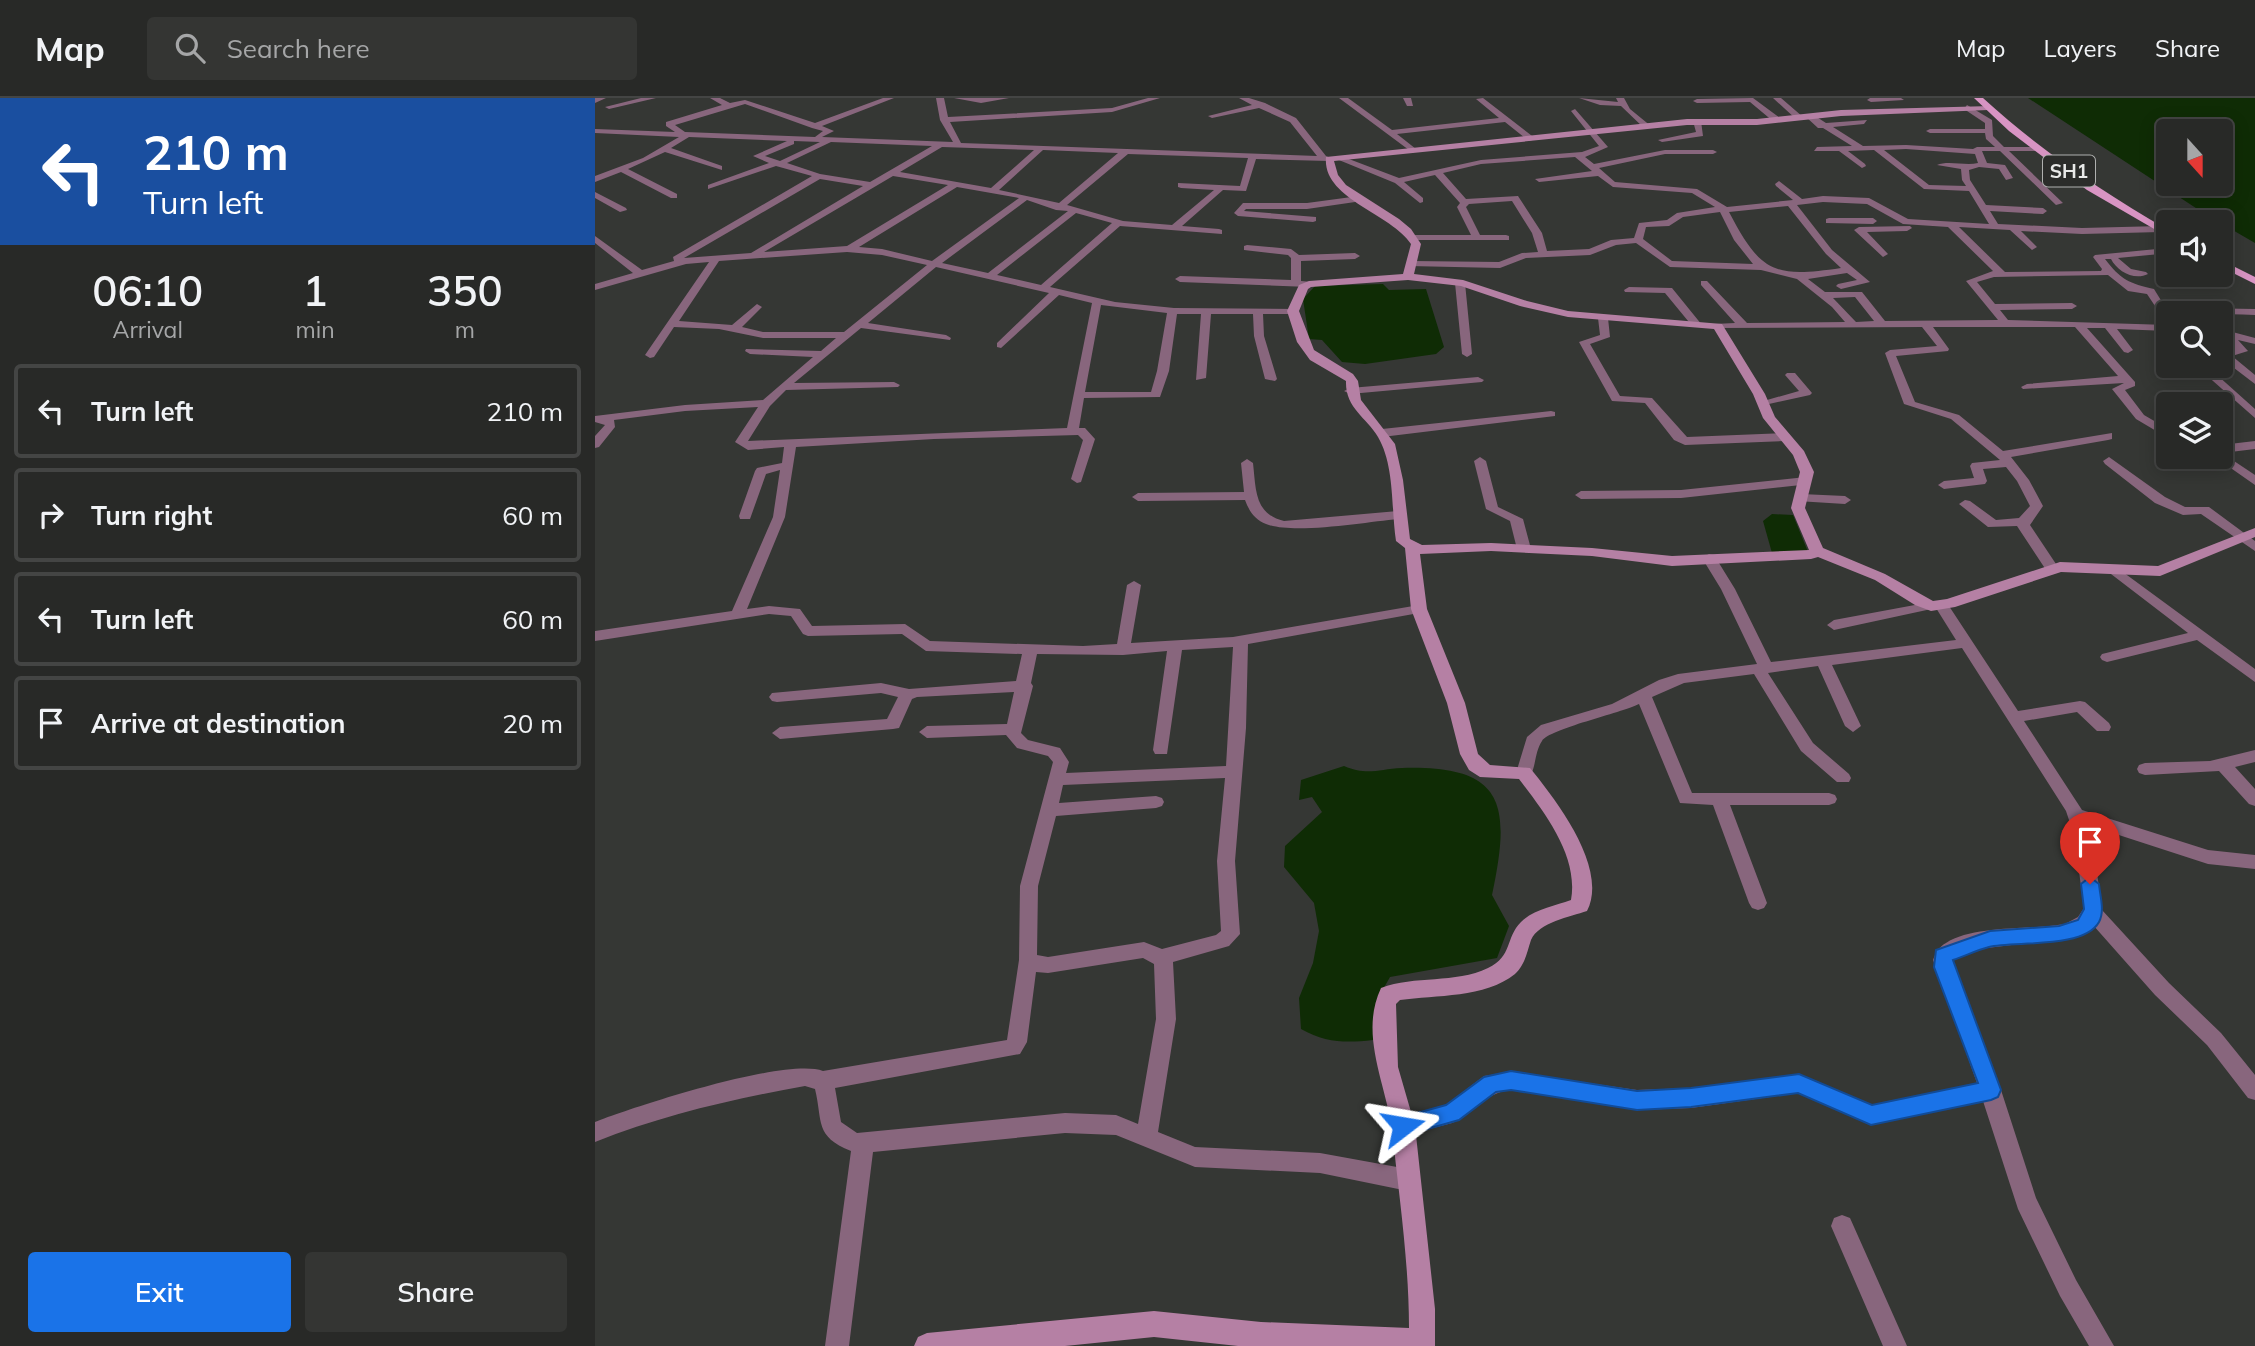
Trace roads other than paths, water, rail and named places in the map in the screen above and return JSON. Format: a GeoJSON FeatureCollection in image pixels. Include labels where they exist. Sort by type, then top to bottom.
{"type":"FeatureCollection","features":[{"type":"Feature","properties":{"kind":"main road","name":"SH1"},"geometry":{"type":"LineString","coordinates":[[1978,98],[2096,192],[2156,227]]}},
{"type":"Feature","properties":{"kind":"main road"},"geometry":{"type":"LineString","coordinates":[[2233,269],[2255,281]]}},
{"type":"Feature","properties":{"kind":"street"},"geometry":{"type":"LineString","coordinates":[[595,101],[602,98]]}},
{"type":"Feature","properties":{"kind":"street"},"geometry":{"type":"LineString","coordinates":[[628,98],[606,109],[652,98]]}},
{"type":"Feature","properties":{"kind":"street"},"geometry":{"type":"LineString","coordinates":[[714,98],[729,105]]}},
{"type":"Feature","properties":{"kind":"street"},"geometry":{"type":"LineString","coordinates":[[687,134],[669,125],[729,105],[762,98]]}},
{"type":"Feature","properties":{"kind":"street"},"geometry":{"type":"LineString","coordinates":[[815,126],[890,98]]}},
{"type":"Feature","properties":{"kind":"street"},"geometry":{"type":"LineString","coordinates":[[940,98],[944,120],[958,144]]}},
{"type":"Feature","properties":{"kind":"street"},"geometry":{"type":"LineString","coordinates":[[958,98],[981,102],[1005,98]]}},
{"type":"Feature","properties":{"kind":"street"},"geometry":{"type":"LineString","coordinates":[[944,120],[1112,110],[1156,98]]}},
{"type":"Feature","properties":{"kind":"street"},"geometry":{"type":"LineString","coordinates":[[1243,98],[1293,120],[1330,158],[1398,181],[1420,200]]}},
{"type":"Feature","properties":{"kind":"street"},"geometry":{"type":"LineString","coordinates":[[1343,98],[1413,151]]}},
{"type":"Feature","properties":{"kind":"street"},"geometry":{"type":"LineString","coordinates":[[1583,98],[1600,103],[1622,101],[1648,127]]}},
{"type":"Feature","properties":{"kind":"street"},"geometry":{"type":"LineString","coordinates":[[1777,98],[1804,117],[1863,149]]}},
{"type":"Feature","properties":{"kind":"street"},"geometry":{"type":"LineString","coordinates":[[1480,99],[1532,139]]}},
{"type":"Feature","properties":{"kind":"street"},"geometry":{"type":"LineString","coordinates":[[1871,100],[1899,99],[1911,110]]}},
{"type":"Feature","properties":{"kind":"street"},"geometry":{"type":"LineString","coordinates":[[1697,101],[1752,100],[1777,120]]}},
{"type":"Feature","properties":{"kind":"street"},"geometry":{"type":"LineString","coordinates":[[747,103],[830,131],[757,155],[819,176],[871,185]]}},
{"type":"Feature","properties":{"kind":"street"},"geometry":{"type":"LineString","coordinates":[[1212,116],[1262,105]]}},
{"type":"Feature","properties":{"kind":"street"},"geometry":{"type":"LineString","coordinates":[[1967,107],[1989,122],[1989,137],[2035,178],[2059,204]]}},
{"type":"Feature","properties":{"kind":"street"},"geometry":{"type":"LineString","coordinates":[[595,133],[687,134],[1330,158],[1697,121],[1777,120],[1911,110],[1988,108]]}},
{"type":"Feature","properties":{"kind":"street"},"geometry":{"type":"LineString","coordinates":[[1398,181],[1487,161],[1580,154],[1604,147],[1575,111]]}},
{"type":"Feature","properties":{"kind":"street"},"geometry":{"type":"LineString","coordinates":[[1391,132],[1507,119]]}},
{"type":"Feature","properties":{"kind":"street"},"geometry":{"type":"LineString","coordinates":[[1662,140],[1700,134],[1697,121]]}},
{"type":"Feature","properties":{"kind":"street"},"geometry":{"type":"LineString","coordinates":[[1821,125],[1864,122]]}},
{"type":"Feature","properties":{"kind":"street"},"geometry":{"type":"LineString","coordinates":[[1930,131],[1988,131]]}},
{"type":"Feature","properties":{"kind":"street"},"geometry":{"type":"LineString","coordinates":[[597,177],[623,170],[665,149],[687,134]]}},
{"type":"Feature","properties":{"kind":"street"},"geometry":{"type":"LineString","coordinates":[[711,187],[830,140]]}},
{"type":"Feature","properties":{"kind":"street"},"geometry":{"type":"LineString","coordinates":[[751,255],[941,144]]}},
{"type":"Feature","properties":{"kind":"street"},"geometry":{"type":"LineString","coordinates":[[993,190],[1041,148]]}},
{"type":"Feature","properties":{"kind":"street"},"geometry":{"type":"LineString","coordinates":[[1876,148],[1927,187],[1972,189]]}},
{"type":"Feature","properties":{"kind":"street"},"geometry":{"type":"LineString","coordinates":[[1818,149],[1940,148],[1977,152],[1979,149],[2039,149]]}},
{"type":"Feature","properties":{"kind":"street"},"geometry":{"type":"LineString","coordinates":[[665,149],[719,168]]}},
{"type":"Feature","properties":{"kind":"street"},"geometry":{"type":"LineString","coordinates":[[1842,150],[1862,166]]}},
{"type":"Feature","properties":{"kind":"street"},"geometry":{"type":"LineString","coordinates":[[1059,208],[1126,151]]}},
{"type":"Feature","properties":{"kind":"street"},"geometry":{"type":"LineString","coordinates":[[1539,179],[1595,170],[1665,152],[1713,152]]}},
{"type":"Feature","properties":{"kind":"street"},"geometry":{"type":"LineString","coordinates":[[1977,152],[1983,164],[1980,165]]}},
{"type":"Feature","properties":{"kind":"street"},"geometry":{"type":"LineString","coordinates":[[1580,154],[1595,170],[1617,185],[1694,191],[1723,209],[1739,240],[1761,267]]}},
{"type":"Feature","properties":{"kind":"street"},"geometry":{"type":"LineString","coordinates":[[1181,185],[1244,188],[1253,156]]}},
{"type":"Feature","properties":{"kind":"street"},"geometry":{"type":"LineString","coordinates":[[1330,158],[1331,170],[1338,184],[1413,238],[1506,238]]}},
{"type":"Feature","properties":{"kind":"street"},"geometry":{"type":"LineString","coordinates":[[1941,165],[2003,167],[2009,178]]}},
{"type":"Feature","properties":{"kind":"street"},"geometry":{"type":"LineString","coordinates":[[1968,167],[1965,168],[1966,180],[1994,225]]}},
{"type":"Feature","properties":{"kind":"street"},"geometry":{"type":"LineString","coordinates":[[623,170],[674,196]]}},
{"type":"Feature","properties":{"kind":"street"},"geometry":{"type":"LineString","coordinates":[[1437,172],[1466,202]]}},
{"type":"Feature","properties":{"kind":"street"},"geometry":{"type":"LineString","coordinates":[[892,173],[1026,197],[1119,223],[1219,232]]}},
{"type":"Feature","properties":{"kind":"street"},"geometry":{"type":"LineString","coordinates":[[664,266],[819,176]]}},
{"type":"Feature","properties":{"kind":"street"},"geometry":{"type":"LineString","coordinates":[[849,249],[956,184]]}},
{"type":"Feature","properties":{"kind":"street"},"geometry":{"type":"LineString","coordinates":[[1779,184],[1796,203],[1829,253],[1865,282],[1819,292]]}},
{"type":"Feature","properties":{"kind":"street"},"geometry":{"type":"LineString","coordinates":[[1174,228],[1221,188]]}},
{"type":"Feature","properties":{"kind":"street"},"geometry":{"type":"LineString","coordinates":[[595,195],[623,210]]}},
{"type":"Feature","properties":{"kind":"street"},"geometry":{"type":"LineString","coordinates":[[1026,197],[934,264],[783,387],[767,403],[741,439],[741,444],[1072,431],[1089,436],[1077,480]]}},
{"type":"Feature","properties":{"kind":"street"},"geometry":{"type":"LineString","coordinates":[[1477,238],[1461,207],[1466,202],[1514,198],[1537,233],[1543,254]]}},
{"type":"Feature","properties":{"kind":"street"},"geometry":{"type":"LineString","coordinates":[[1313,219],[1238,213],[1243,206],[1307,206],[1359,199]]}},
{"type":"Feature","properties":{"kind":"street"},"geometry":{"type":"LineString","coordinates":[[1638,240],[1642,225],[1669,223],[1680,215],[1823,200],[1873,202],[1905,227]]}},
{"type":"Feature","properties":{"kind":"street"},"geometry":{"type":"LineString","coordinates":[[1985,208],[2043,211]]}},
{"type":"Feature","properties":{"kind":"street"},"geometry":{"type":"LineString","coordinates":[[988,278],[1072,212]]}},
{"type":"Feature","properties":{"kind":"street"},"geometry":{"type":"LineString","coordinates":[[1829,221],[1905,227]]}},
{"type":"Feature","properties":{"kind":"street"},"geometry":{"type":"LineString","coordinates":[[1041,290],[1119,223]]}},
{"type":"Feature","properties":{"kind":"street"},"geometry":{"type":"LineString","coordinates":[[1883,254],[1859,230],[1949,223],[2156,232]]}},
{"type":"Feature","properties":{"kind":"street"},"geometry":{"type":"LineString","coordinates":[[1949,223],[2000,272],[1997,275]]}},
{"type":"Feature","properties":{"kind":"street"},"geometry":{"type":"LineString","coordinates":[[2011,226],[2032,247]]}},
{"type":"Feature","properties":{"kind":"street"},"geometry":{"type":"LineString","coordinates":[[2114,231],[2122,238]]}},
{"type":"Feature","properties":{"kind":"street"},"geometry":{"type":"LineString","coordinates":[[1408,277],[1415,252],[1413,238]]}},
{"type":"Feature","properties":{"kind":"street"},"geometry":{"type":"LineString","coordinates":[[595,239],[639,273]]}},
{"type":"Feature","properties":{"kind":"street"},"geometry":{"type":"LineString","coordinates":[[1412,264],[1500,265],[1525,255],[1590,251],[1614,242],[1638,240],[1669,264],[1761,267],[1800,277],[1849,270]]}},
{"type":"Feature","properties":{"kind":"street"},"geometry":{"type":"LineString","coordinates":[[1247,248],[1287,251],[1296,258],[1303,286],[1293,311],[1306,349],[1348,375],[1352,381],[1350,391],[1363,414],[1382,433],[1388,444],[1403,541],[1419,550],[1524,549],[1593,552],[1672,561],[1811,555],[1817,551]]}},
{"type":"Feature","properties":{"kind":"street"},"geometry":{"type":"LineString","coordinates":[[595,287],[664,266],[717,258],[849,249],[882,252],[1097,302],[1172,311],[1293,311]]}},
{"type":"Feature","properties":{"kind":"street"},"geometry":{"type":"LineString","coordinates":[[2156,252],[2135,249],[2097,258],[2107,271],[2132,289],[2150,291],[2159,304],[2197,311],[2255,312]]}},
{"type":"Feature","properties":{"kind":"street"},"geometry":{"type":"LineString","coordinates":[[1296,258],[1355,256]]}},
{"type":"Feature","properties":{"kind":"street"},"geometry":{"type":"LineString","coordinates":[[2111,256],[2128,272],[2143,274]]}},
{"type":"Feature","properties":{"kind":"street"},"geometry":{"type":"LineString","coordinates":[[650,355],[717,258]]}},
{"type":"Feature","properties":{"kind":"street"},"geometry":{"type":"LineString","coordinates":[[2006,324],[1971,281],[1997,275],[2059,276],[2101,274],[2107,271]]}},
{"type":"Feature","properties":{"kind":"street"},"geometry":{"type":"LineString","coordinates":[[1179,279],[1302,283],[1408,277],[1460,283],[1524,304],[1603,318],[1718,326],[1854,326],[1883,336],[1944,349],[1926,325]]}},
{"type":"Feature","properties":{"kind":"street"},"geometry":{"type":"LineString","coordinates":[[1800,277],[1854,326]]}},
{"type":"Feature","properties":{"kind":"street"},"geometry":{"type":"LineString","coordinates":[[1460,283],[1467,354]]}},
{"type":"Feature","properties":{"kind":"street"},"geometry":{"type":"LineString","coordinates":[[1704,283],[1744,326]]}},
{"type":"Feature","properties":{"kind":"street"},"geometry":{"type":"LineString","coordinates":[[1629,290],[1668,290],[1697,325]]}},
{"type":"Feature","properties":{"kind":"street"},"geometry":{"type":"LineString","coordinates":[[1819,292],[1858,294],[1883,336],[1910,404],[1955,417],[2005,460],[2023,480],[2038,506],[2023,522],[1993,524],[1965,504]]}},
{"type":"Feature","properties":{"kind":"street"},"geometry":{"type":"LineString","coordinates":[[1001,345],[1055,293]]}},
{"type":"Feature","properties":{"kind":"street"},"geometry":{"type":"LineString","coordinates":[[1072,431],[1097,302]]}},
{"type":"Feature","properties":{"kind":"street"},"geometry":{"type":"LineString","coordinates":[[1992,307],[2072,306]]}},
{"type":"Feature","properties":{"kind":"street"},"geometry":{"type":"LineString","coordinates":[[735,328],[757,307]]}},
{"type":"Feature","properties":{"kind":"street"},"geometry":{"type":"LineString","coordinates":[[1079,395],[1156,394],[1163,371],[1172,311]]}},
{"type":"Feature","properties":{"kind":"street"},"geometry":{"type":"LineString","coordinates":[[1200,378],[1206,312]]}},
{"type":"Feature","properties":{"kind":"street"},"geometry":{"type":"LineString","coordinates":[[1258,312],[1259,336],[1271,379]]}},
{"type":"Feature","properties":{"kind":"street"},"geometry":{"type":"LineString","coordinates":[[1603,318],[1607,336],[1584,342],[1616,399],[1648,400],[1678,437],[1685,441],[1785,437]]}},
{"type":"Feature","properties":{"kind":"street"},"geometry":{"type":"LineString","coordinates":[[672,324],[735,328],[760,334],[848,335]]}},
{"type":"Feature","properties":{"kind":"street"},"geometry":{"type":"LineString","coordinates":[[1883,336],[1926,325],[2078,324],[2156,328]]}},
{"type":"Feature","properties":{"kind":"street"},"geometry":{"type":"LineString","coordinates":[[2078,324],[2126,379],[2130,386],[2118,389],[2130,406],[2140,417],[2156,427]]}},
{"type":"Feature","properties":{"kind":"street"},"geometry":{"type":"LineString","coordinates":[[859,325],[946,338]]}},
{"type":"Feature","properties":{"kind":"street"},"geometry":{"type":"LineString","coordinates":[[2108,325],[2127,349]]}},
{"type":"Feature","properties":{"kind":"street"},"geometry":{"type":"LineString","coordinates":[[1718,326],[1764,404],[1769,418],[1799,454],[1807,471],[1798,508],[1817,551],[1862,569],[1936,606],[1968,643],[2075,814],[2083,835],[2092,912],[2085,925],[2074,930],[1990,939],[1943,956],[1943,967],[1991,1090],[2027,1201],[2068,1287],[2102,1346]]}},
{"type":"Feature","properties":{"kind":"street"},"geometry":{"type":"LineString","coordinates":[[2233,336],[2255,341]]}},
{"type":"Feature","properties":{"kind":"street"},"geometry":{"type":"LineString","coordinates":[[2233,342],[2243,351],[2233,352]]}},
{"type":"Feature","properties":{"kind":"street"},"geometry":{"type":"LineString","coordinates":[[750,351],[825,354]]}},
{"type":"Feature","properties":{"kind":"street"},"geometry":{"type":"LineString","coordinates":[[2233,362],[2255,381]]}},
{"type":"Feature","properties":{"kind":"street"},"geometry":{"type":"LineString","coordinates":[[1764,404],[1806,393],[1791,375]]}},
{"type":"Feature","properties":{"kind":"street"},"geometry":{"type":"LineString","coordinates":[[2214,378],[2255,415]]}},
{"type":"Feature","properties":{"kind":"street"},"geometry":{"type":"LineString","coordinates":[[2027,387],[2126,379]]}},
{"type":"Feature","properties":{"kind":"street"},"geometry":{"type":"LineString","coordinates":[[1350,391],[1478,380]]}},
{"type":"Feature","properties":{"kind":"street"},"geometry":{"type":"LineString","coordinates":[[783,387],[894,386]]}},
{"type":"Feature","properties":{"kind":"street"},"geometry":{"type":"LineString","coordinates":[[595,444],[611,421],[595,419],[663,410],[767,403]]}},
{"type":"Feature","properties":{"kind":"street"},"geometry":{"type":"LineString","coordinates":[[1382,433],[1551,414]]}},
{"type":"Feature","properties":{"kind":"street"},"geometry":{"type":"LineString","coordinates":[[2005,460],[2005,454],[2108,436]]}},
{"type":"Feature","properties":{"kind":"street"},"geometry":{"type":"LineString","coordinates":[[738,614],[779,517],[791,443]]}},
{"type":"Feature","properties":{"kind":"street"},"geometry":{"type":"LineString","coordinates":[[2233,448],[2255,445]]}},
{"type":"Feature","properties":{"kind":"street"},"geometry":{"type":"LineString","coordinates":[[1944,485],[1981,481],[1976,466],[2005,460]]}},
{"type":"Feature","properties":{"kind":"street"},"geometry":{"type":"LineString","coordinates":[[1480,461],[1492,509],[1516,519],[1524,549]]}},
{"type":"Feature","properties":{"kind":"street"},"geometry":{"type":"LineString","coordinates":[[2109,461],[2160,500],[2183,511],[2204,510],[2248,535],[2255,547]]}},
{"type":"Feature","properties":{"kind":"street"},"geometry":{"type":"LineString","coordinates":[[1247,463],[1251,496],[1263,519],[1284,525],[1398,515]]}},
{"type":"Feature","properties":{"kind":"street"},"geometry":{"type":"LineString","coordinates":[[745,516],[761,471],[788,465]]}},
{"type":"Feature","properties":{"kind":"street"},"geometry":{"type":"LineString","coordinates":[[2233,465],[2255,481]]}},
{"type":"Feature","properties":{"kind":"street"},"geometry":{"type":"LineString","coordinates":[[1581,495],[1681,494],[1806,481]]}},
{"type":"Feature","properties":{"kind":"street"},"geometry":{"type":"LineString","coordinates":[[1138,497],[1251,496]]}},
{"type":"Feature","properties":{"kind":"street"},"geometry":{"type":"LineString","coordinates":[[1801,498],[1845,499]]}},
{"type":"Feature","properties":{"kind":"street"},"geometry":{"type":"LineString","coordinates":[[2023,522],[2053,570]]}},
{"type":"Feature","properties":{"kind":"street"},"geometry":{"type":"LineString","coordinates":[[1834,625],[1936,606],[2060,567],[2160,571],[2248,535]]}},
{"type":"Feature","properties":{"kind":"street"},"geometry":{"type":"LineString","coordinates":[[927,1346],[1154,1324],[1261,1335],[1422,1344],[1422,1309],[1403,1126],[1387,1067],[1385,1004],[1389,995],[1399,990],[1480,979],[1503,971],[1520,953],[1523,934],[1529,926],[1580,905],[1585,893],[1583,870],[1541,793],[1524,773],[1486,772],[1475,765],[1469,754],[1456,703],[1419,609],[1412,546]]}},
{"type":"Feature","properties":{"kind":"street"},"geometry":{"type":"LineString","coordinates":[[1709,558],[1728,589],[1762,668],[1807,747],[1843,778]]}},
{"type":"Feature","properties":{"kind":"street"},"geometry":{"type":"LineString","coordinates":[[2116,571],[2255,677]]}},
{"type":"Feature","properties":{"kind":"street"},"geometry":{"type":"LineString","coordinates":[[1123,650],[1134,585]]}},
{"type":"Feature","properties":{"kind":"street"},"geometry":{"type":"LineString","coordinates":[[595,636],[769,610],[795,612],[808,631],[905,629],[926,646],[1030,651],[1123,650],[1241,640],[1419,609]]}},
{"type":"Feature","properties":{"kind":"street"},"geometry":{"type":"LineString","coordinates":[[2106,657],[2199,635]]}},
{"type":"Feature","properties":{"kind":"street"},"geometry":{"type":"LineString","coordinates":[[1028,960],[1034,964],[1048,965],[1144,950],[1161,957],[1222,941],[1231,934],[1226,904],[1226,861],[1241,640]]}},
{"type":"Feature","properties":{"kind":"street"},"geometry":{"type":"LineString","coordinates":[[1524,773],[1535,737],[1547,729],[1618,708],[1683,678],[1968,643]]}},
{"type":"Feature","properties":{"kind":"street"},"geometry":{"type":"LineString","coordinates":[[1161,750],[1175,647]]}},
{"type":"Feature","properties":{"kind":"street"},"geometry":{"type":"LineString","coordinates":[[595,1132],[667,1104],[714,1092],[805,1077],[819,1081],[1013,1048],[1017,1042],[1028,960],[1029,886],[1057,779],[1059,755],[1023,744],[1017,740],[1013,729],[1025,686],[1030,651]]}},
{"type":"Feature","properties":{"kind":"street"},"geometry":{"type":"LineString","coordinates":[[1823,661],[1853,726]]}},
{"type":"Feature","properties":{"kind":"street"},"geometry":{"type":"LineString","coordinates":[[777,697],[881,688],[910,694],[1025,686]]}},
{"type":"Feature","properties":{"kind":"street"},"geometry":{"type":"LineString","coordinates":[[780,733],[893,724],[910,694]]}},
{"type":"Feature","properties":{"kind":"street"},"geometry":{"type":"LineString","coordinates":[[1643,695],[1686,799],[1698,802],[1719,799],[1829,799]]}},
{"type":"Feature","properties":{"kind":"street"},"geometry":{"type":"LineString","coordinates":[[2015,717],[2080,706],[2103,727]]}},
{"type":"Feature","properties":{"kind":"street"},"geometry":{"type":"LineString","coordinates":[[927,732],[1013,729]]}},
{"type":"Feature","properties":{"kind":"street"},"geometry":{"type":"LineString","coordinates":[[2145,769],[2224,765],[2255,756]]}},
{"type":"Feature","properties":{"kind":"street"},"geometry":{"type":"LineString","coordinates":[[2224,765],[2255,800]]}},
{"type":"Feature","properties":{"kind":"street"},"geometry":{"type":"LineString","coordinates":[[1057,779],[1234,772]]}},
{"type":"Feature","properties":{"kind":"street"},"geometry":{"type":"LineString","coordinates":[[1719,799],[1758,903]]}},
{"type":"Feature","properties":{"kind":"street"},"geometry":{"type":"LineString","coordinates":[[1049,810],[1156,802]]}},
{"type":"Feature","properties":{"kind":"street"},"geometry":{"type":"LineString","coordinates":[[2075,814],[2209,857],[2255,862]]}},
{"type":"Feature","properties":{"kind":"street"},"geometry":{"type":"LineString","coordinates":[[2092,912],[2162,989],[2214,1039],[2255,1091]]}},
{"type":"Feature","properties":{"kind":"street"},"geometry":{"type":"LineString","coordinates":[[1147,1135],[1165,1019],[1164,964],[1161,957]]}},
{"type":"Feature","properties":{"kind":"street"},"geometry":{"type":"LineString","coordinates":[[1403,1126],[1452,1113],[1491,1083],[1511,1080],[1637,1100],[1691,1098],[1799,1084],[1871,1115],[1991,1090]]}},
{"type":"Feature","properties":{"kind":"street"},"geometry":{"type":"LineString","coordinates":[[819,1081],[827,1093],[832,1130],[840,1138],[863,1142],[1065,1123],[1116,1125],[1147,1135],[1180,1153],[1195,1157],[1320,1163],[1408,1180]]}},
{"type":"Feature","properties":{"kind":"street"},"geometry":{"type":"LineString","coordinates":[[837,1346],[863,1142]]}},
{"type":"Feature","properties":{"kind":"street"},"geometry":{"type":"LineString","coordinates":[[1842,1226],[1895,1346]]}}]}
